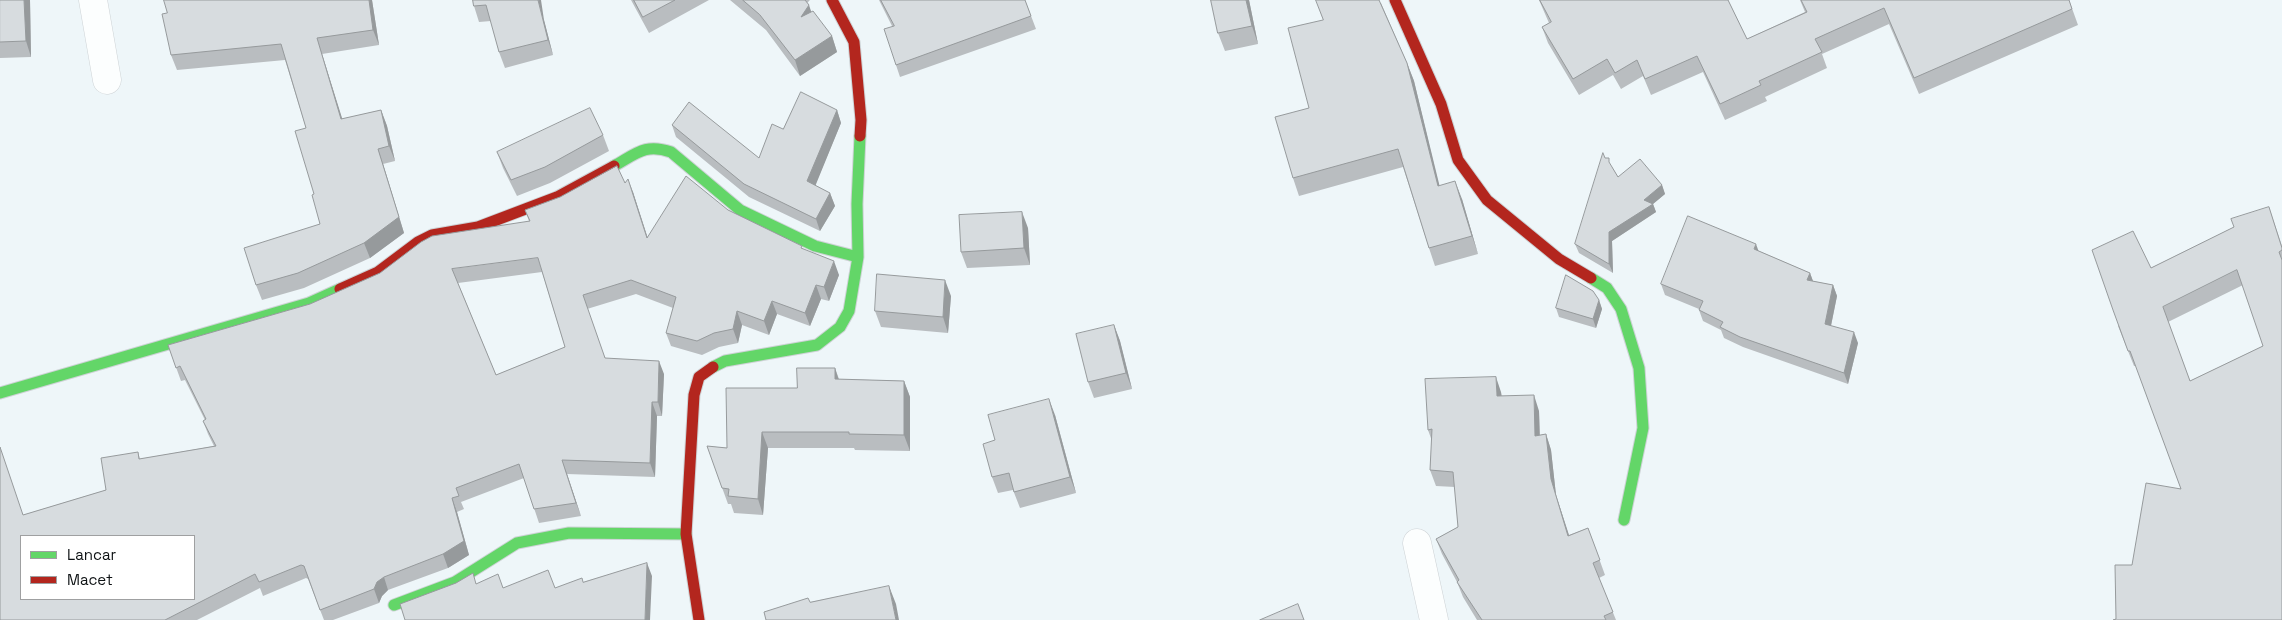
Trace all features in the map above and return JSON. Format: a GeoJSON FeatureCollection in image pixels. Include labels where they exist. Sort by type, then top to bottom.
{"type":"FeatureCollection","features":[{"type":"Feature","properties":{"kind":"street"},"geometry":{"type":"LineString","coordinates":[[93,0],[107,80]]}},
{"type":"Feature","properties":{"kind":"street"},"geometry":{"type":"LineString","coordinates":[[699,620],[686,534],[694,395],[699,377],[708,369],[725,361],[817,345],[840,328],[850,311],[858,257],[857,204],[861,120],[854,42],[846,22],[832,0]]}},
{"type":"Feature","properties":{"kind":"street"},"geometry":{"type":"LineString","coordinates":[[1395,0],[1441,104],[1458,160],[1487,200],[1559,259],[1607,288],[1622,309],[1639,368],[1643,428],[1624,520]]}},
{"type":"Feature","properties":{"kind":"street"},"geometry":{"type":"LineString","coordinates":[[0,393],[309,303],[378,272],[418,242],[432,235],[478,227],[557,197],[647,148],[657,146],[671,152],[740,210],[815,246],[858,257]]}},
{"type":"Feature","properties":{"kind":"street"},"geometry":{"type":"LineString","coordinates":[[394,605],[455,582],[517,544],[569,533],[686,534]]}},
{"type":"Feature","properties":{"kind":"street"},"geometry":{"type":"LineString","coordinates":[[1417,543],[1434,620]]}},
{"type":"Feature","properties":{"kind":"building"},"geometry":{"type":"Polygon","coordinates":[[[0,0],[24,0],[26,41],[0,42],[0,0]]]}},
{"type":"Feature","properties":{"kind":"building"},"geometry":{"type":"Polygon","coordinates":[[[164,0],[369,0],[373,30],[317,38],[341,119],[381,110],[389,146],[378,149],[399,217],[364,243],[298,273],[256,285],[244,248],[320,224],[312,195],[314,194],[295,131],[306,128],[281,44],[171,55],[162,14],[167,13],[164,0]]]}},
{"type":"Feature","properties":{"kind":"building"},"geometry":{"type":"Polygon","coordinates":[[[473,0],[538,0],[548,40],[499,52],[486,5],[474,6],[473,0]]]}},
{"type":"Feature","properties":{"kind":"building"},"geometry":{"type":"Polygon","coordinates":[[[634,0],[675,0],[643,17],[634,0]]]}},
{"type":"Feature","properties":{"kind":"building"},"geometry":{"type":"Polygon","coordinates":[[[743,0],[805,0],[809,5],[801,17],[813,11],[832,36],[795,60],[760,15],[743,0]]]}},
{"type":"Feature","properties":{"kind":"building"},"geometry":{"type":"Polygon","coordinates":[[[881,0],[1025,0],[1031,16],[896,65],[884,29],[894,26],[881,0]]]}},
{"type":"Feature","properties":{"kind":"building"},"geometry":{"type":"Polygon","coordinates":[[[1211,0],[1246,0],[1252,26],[1218,33],[1211,0]]]}},
{"type":"Feature","properties":{"kind":"building"},"geometry":{"type":"Polygon","coordinates":[[[1316,0],[1379,0],[1407,63],[1438,186],[1455,181],[1472,236],[1429,248],[1398,149],[1293,178],[1275,117],[1309,108],[1288,28],[1323,20],[1316,0]]]}},
{"type":"Feature","properties":{"kind":"building"},"geometry":{"type":"Polygon","coordinates":[[[1540,0],[1728,0],[1747,39],[1807,12],[1801,0],[2069,0],[2072,9],[1914,78],[1884,8],[1815,39],[1822,52],[1759,81],[1761,85],[1720,104],[1697,56],[1645,79],[1637,60],[1615,73],[1607,59],[1573,79],[1542,27],[1551,22],[1540,0]]]}},
{"type":"Feature","properties":{"kind":"building"},"geometry":{"type":"Polygon","coordinates":[[[801,92],[837,110],[807,181],[830,193],[816,219],[744,184],[672,125],[689,102],[759,158],[772,124],[783,129],[801,92]]]}},
{"type":"Feature","properties":{"kind":"building"},"geometry":{"type":"Polygon","coordinates":[[[590,108],[603,135],[545,167],[511,180],[497,152],[590,108]]]}},
{"type":"Feature","properties":{"kind":"building"},"geometry":{"type":"Polygon","coordinates":[[[1603,153],[1605,158],[1609,158],[1609,162],[1618,177],[1640,159],[1662,185],[1644,200],[1653,204],[1609,232],[1609,264],[1575,244],[1603,153]]]}},
{"type":"Feature","properties":{"kind":"building"},"geometry":{"type":"Polygon","coordinates":[[[617,166],[625,183],[628,179],[647,238],[686,176],[728,210],[802,246],[801,248],[834,261],[824,287],[816,285],[805,313],[772,301],[764,321],[737,311],[733,329],[714,333],[697,341],[666,333],[676,297],[631,280],[583,295],[605,358],[659,361],[658,402],[652,402],[650,463],[562,460],[576,503],[534,509],[519,464],[456,488],[459,496],[452,498],[464,541],[443,554],[384,577],[377,582],[374,589],[320,610],[304,566],[301,565],[259,582],[255,574],[165,620],[0,620],[0,447],[23,515],[106,490],[101,458],[138,452],[139,459],[216,446],[203,421],[206,419],[180,366],[176,368],[168,345],[310,304],[380,273],[432,236],[530,221],[525,210],[560,197],[617,166]],[[538,258],[452,269],[496,375],[565,347],[538,258]]]}},
{"type":"Feature","properties":{"kind":"building"},"geometry":{"type":"Polygon","coordinates":[[[2269,207],[2282,248],[2279,252],[2282,260],[2282,620],[2113,620],[2116,619],[2115,565],[2132,565],[2146,483],[2181,489],[2130,351],[2128,351],[2092,250],[2133,231],[2151,268],[2234,227],[2231,219],[2269,207]],[[2237,270],[2163,307],[2190,381],[2263,346],[2237,270]]]}},
{"type":"Feature","properties":{"kind":"building"},"geometry":{"type":"Polygon","coordinates":[[[1022,212],[1024,248],[961,252],[959,215],[1022,212]]]}},
{"type":"Feature","properties":{"kind":"building"},"geometry":{"type":"Polygon","coordinates":[[[1688,216],[1756,244],[1754,249],[1810,273],[1807,280],[1833,285],[1825,324],[1854,332],[1844,373],[1740,337],[1720,327],[1723,322],[1699,310],[1703,301],[1661,284],[1688,216]]]}},
{"type":"Feature","properties":{"kind":"building"},"geometry":{"type":"Polygon","coordinates":[[[877,274],[945,280],[943,317],[875,311],[877,274]]]}},
{"type":"Feature","properties":{"kind":"building"},"geometry":{"type":"Polygon","coordinates":[[[1566,275],[1593,291],[1599,300],[1593,319],[1556,308],[1566,275]]]}},
{"type":"Feature","properties":{"kind":"building"},"geometry":{"type":"Polygon","coordinates":[[[1114,325],[1126,373],[1088,382],[1076,334],[1114,325]]]}},
{"type":"Feature","properties":{"kind":"building"},"geometry":{"type":"Polygon","coordinates":[[[797,368],[835,368],[835,379],[904,381],[904,435],[849,434],[849,432],[762,432],[758,499],[728,496],[729,489],[722,488],[707,446],[727,448],[726,388],[797,388],[797,368]]]}},
{"type":"Feature","properties":{"kind":"building"},"geometry":{"type":"Polygon","coordinates":[[[1496,377],[1497,396],[1534,395],[1535,436],[1546,434],[1551,479],[1568,536],[1588,528],[1600,560],[1593,563],[1613,612],[1604,616],[1606,620],[1482,620],[1457,582],[1459,580],[1436,539],[1458,527],[1453,472],[1430,470],[1432,429],[1428,430],[1425,379],[1496,377]]]}},
{"type":"Feature","properties":{"kind":"building"},"geometry":{"type":"Polygon","coordinates":[[[1049,399],[1070,477],[1014,492],[1009,473],[992,477],[983,444],[995,440],[988,415],[1049,399]]]}},
{"type":"Feature","properties":{"kind":"building"},"geometry":{"type":"Polygon","coordinates":[[[647,563],[645,620],[405,620],[400,604],[456,583],[473,573],[476,584],[498,574],[503,588],[548,570],[555,588],[582,578],[583,582],[647,563]]]}},
{"type":"Feature","properties":{"kind":"building"},"geometry":{"type":"Polygon","coordinates":[[[889,586],[896,620],[766,620],[764,612],[808,598],[810,602],[889,586]]]}},
{"type":"Feature","properties":{"kind":"building"},"geometry":{"type":"Polygon","coordinates":[[[1298,604],[1304,620],[1260,620],[1298,604]]]}},
{"type":"Feature","properties":{"kind":"traffic: fast"},"geometry":{"type":"LineString","coordinates":[[713,367],[725,361],[817,345],[840,327],[849,311],[858,257],[857,204],[860,136]]}},
{"type":"Feature","properties":{"kind":"traffic: fast"},"geometry":{"type":"LineString","coordinates":[[614,166],[647,149],[671,152],[740,210],[815,246],[858,257]]}},
{"type":"Feature","properties":{"kind":"traffic: fast"},"geometry":{"type":"LineString","coordinates":[[1591,278],[1607,288],[1621,309],[1639,368],[1643,428],[1624,520]]}},
{"type":"Feature","properties":{"kind":"traffic: fast"},"geometry":{"type":"LineString","coordinates":[[0,393],[309,303],[340,289]]}},
{"type":"Feature","properties":{"kind":"traffic: fast"},"geometry":{"type":"LineString","coordinates":[[394,605],[455,582],[517,543],[569,533],[686,534]]}},
{"type":"Feature","properties":{"kind":"traffic: jam"},"geometry":{"type":"LineString","coordinates":[[832,0],[854,42],[861,120],[860,136]]}},
{"type":"Feature","properties":{"kind":"traffic: jam"},"geometry":{"type":"LineString","coordinates":[[1395,0],[1441,104],[1458,160],[1487,200],[1559,259],[1591,278]]}},
{"type":"Feature","properties":{"kind":"traffic: jam"},"geometry":{"type":"LineString","coordinates":[[340,289],[378,272],[418,242],[432,235],[478,227],[557,197],[614,166]]}},
{"type":"Feature","properties":{"kind":"traffic: jam"},"geometry":{"type":"LineString","coordinates":[[699,620],[686,534],[694,395],[699,377],[713,367]]}}]}
